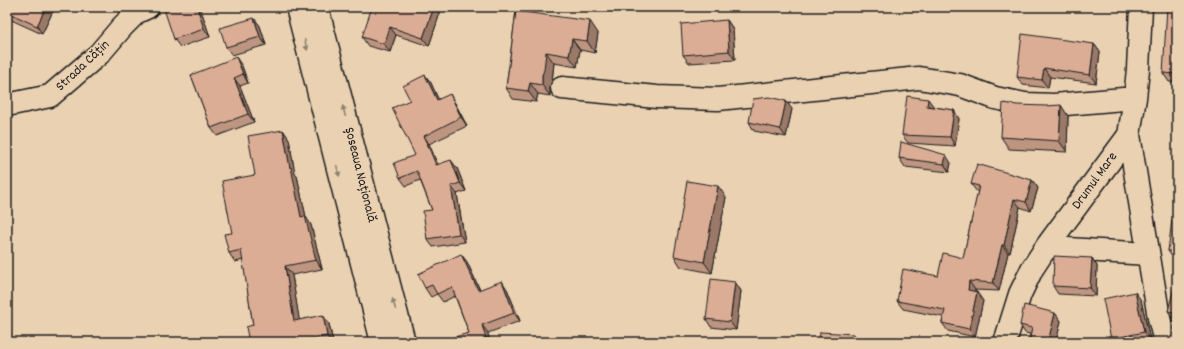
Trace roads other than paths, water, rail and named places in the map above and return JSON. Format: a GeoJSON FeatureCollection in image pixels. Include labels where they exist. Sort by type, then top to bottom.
{"type":"FeatureCollection","features":[{"type":"Feature","properties":{"kind":"main road","name":"Strada Cățin"},"geometry":{"type":"LineString","coordinates":[[7,105],[50,96],[99,54],[137,12],[148,7]]}},
{"type":"Feature","properties":{"kind":"main road","name":"Șoseaua Națională"},"geometry":{"type":"LineString","coordinates":[[296,7],[382,342]]}},
{"type":"Feature","properties":{"kind":"main road","name":"Șoseaua Națională"},"geometry":{"type":"LineString","coordinates":[[317,7],[404,342]]}},
{"type":"Feature","properties":{"kind":"main road","name":"Drumul Mare"},"geometry":{"type":"LineString","coordinates":[[1005,342],[1020,294],[1032,269],[1047,246],[1128,135],[1135,98],[1140,44],[1141,7]]}},
{"type":"Feature","properties":{"kind":"main road"},"geometry":{"type":"LineString","coordinates":[[562,88],[657,97],[718,99],[919,78],[960,85],[995,98],[1025,104],[1054,105],[1135,98]]}},
{"type":"Feature","properties":{"kind":"main road"},"geometry":{"type":"LineString","coordinates":[[1128,135],[1159,318],[1165,342]]}},
{"type":"Feature","properties":{"kind":"main road"},"geometry":{"type":"LineString","coordinates":[[1047,246],[1076,250],[1148,254]]}}]}
